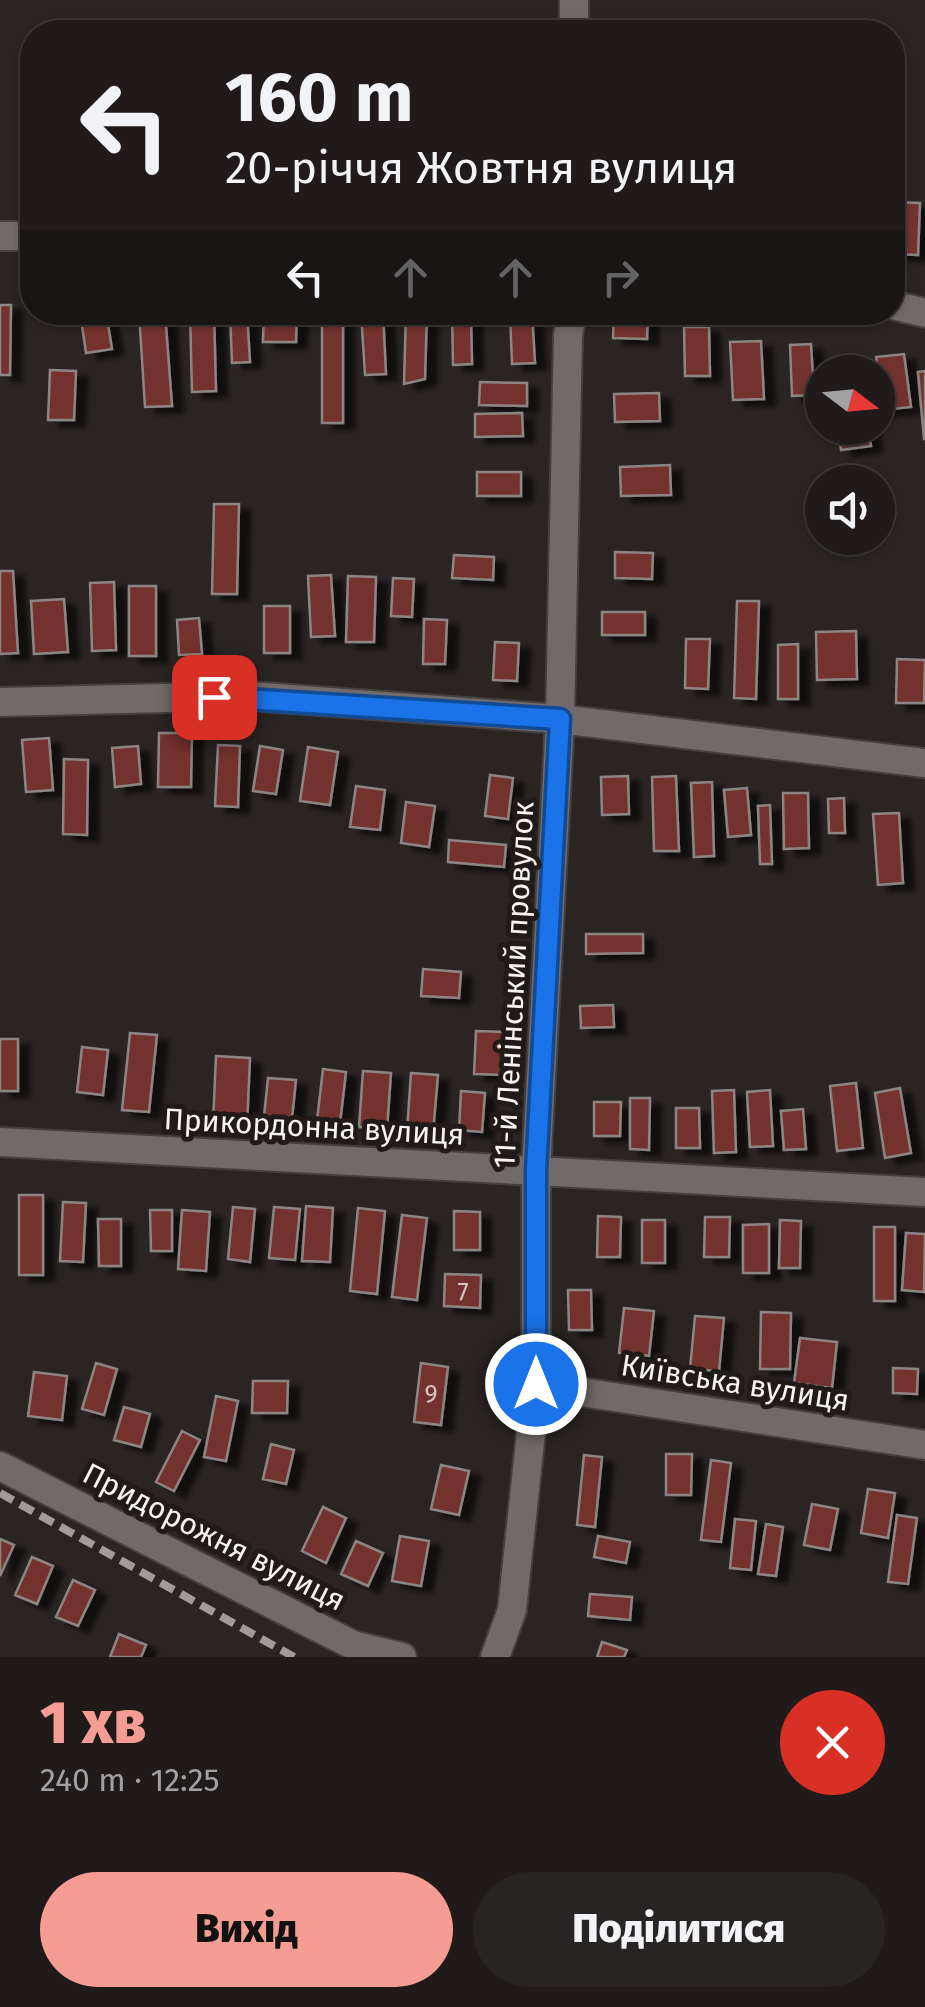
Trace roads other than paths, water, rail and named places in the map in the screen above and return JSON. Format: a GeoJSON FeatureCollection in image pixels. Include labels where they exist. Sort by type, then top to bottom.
{"type":"FeatureCollection","features":[{"type":"Feature","properties":{"kind":"street","name":"11-й Ленінський провулок"},"geometry":{"type":"LineString","coordinates":[[494,1657],[512,1610],[536,1384],[536,1171],[560,719],[570,325]]}},
{"type":"Feature","properties":{"kind":"street"},"geometry":{"type":"LineString","coordinates":[[0,702],[250,696],[560,719],[925,762]]}},
{"type":"Feature","properties":{"kind":"street","name":"Прикордонна вулиця"},"geometry":{"type":"LineString","coordinates":[[0,1142],[925,1192]]}},
{"type":"Feature","properties":{"kind":"street","name":"Київська вулиця"},"geometry":{"type":"LineString","coordinates":[[536,1384],[925,1445]]}},
{"type":"Feature","properties":{"kind":"street","name":"Придорожня вулиця"},"geometry":{"type":"LineString","coordinates":[[0,1466],[354,1645],[402,1657]]}},
{"type":"Feature","properties":{"kind":"railway"},"geometry":{"type":"LineString","coordinates":[[0,1493],[294,1657]]}}]}
